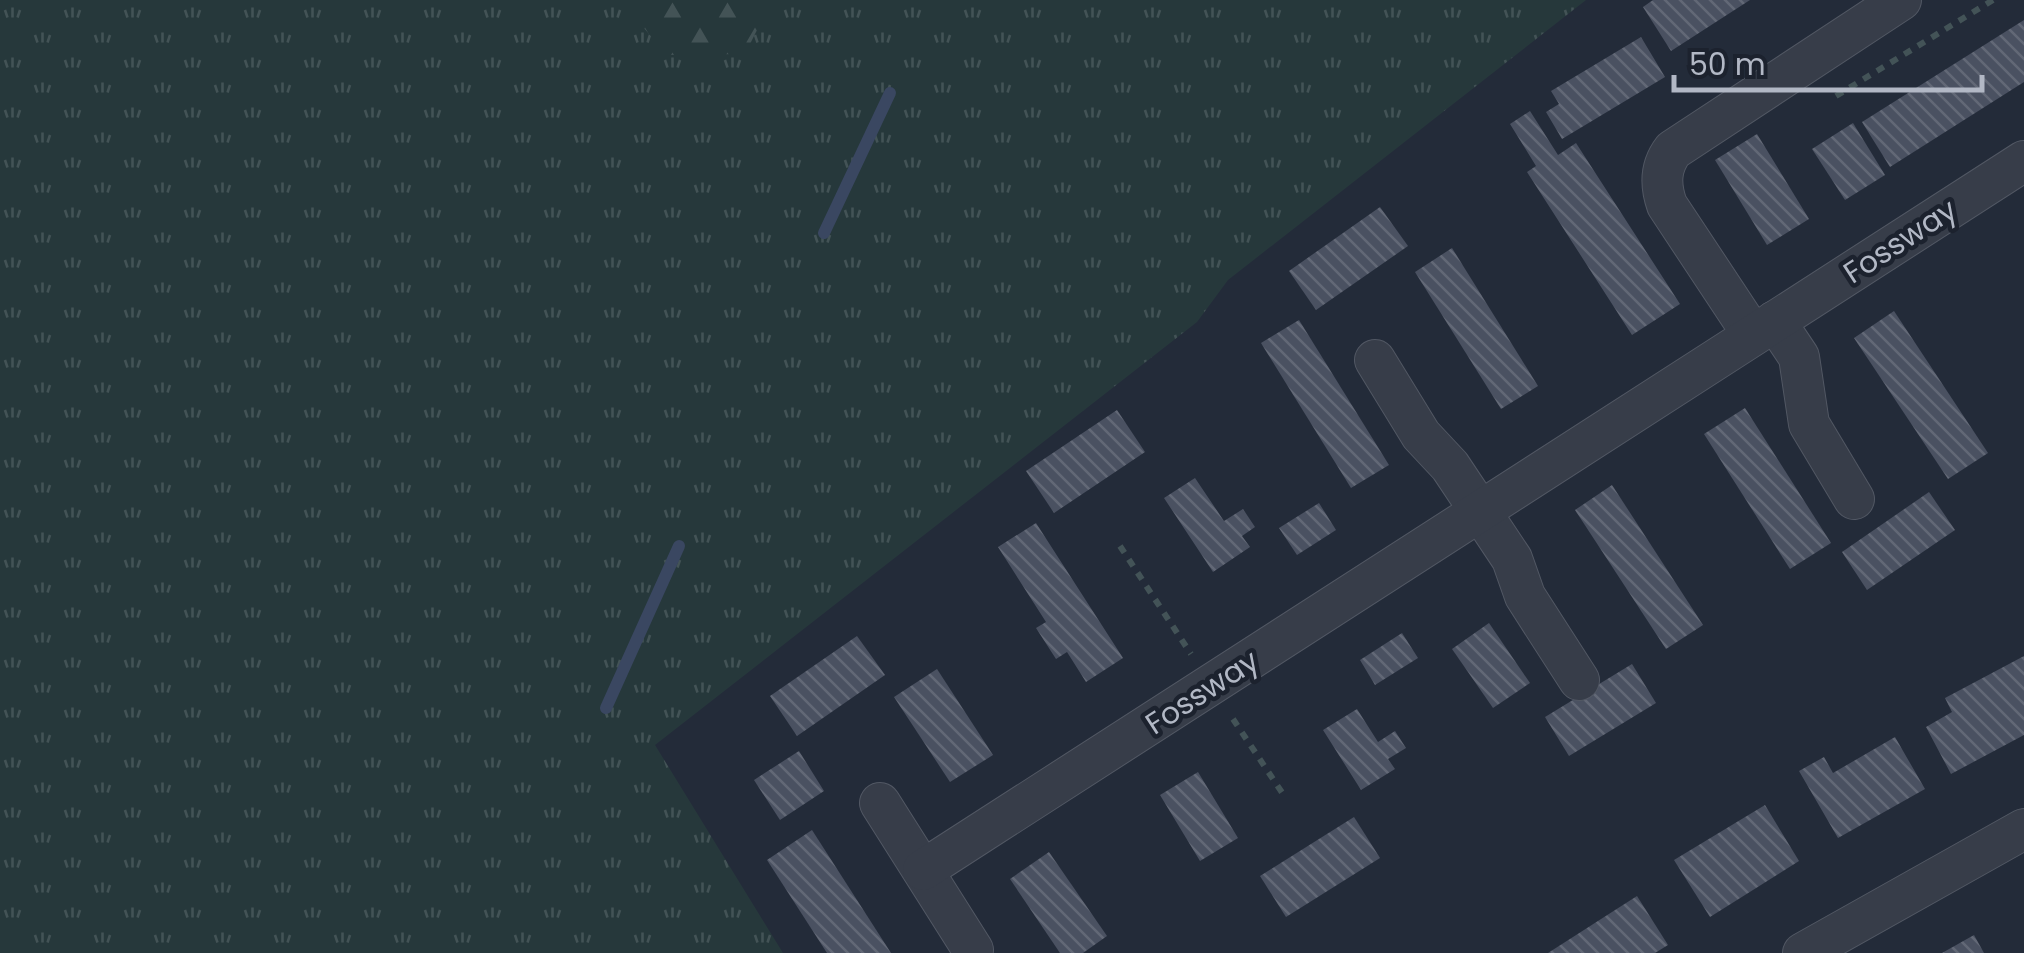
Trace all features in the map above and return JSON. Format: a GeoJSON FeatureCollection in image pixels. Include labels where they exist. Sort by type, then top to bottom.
{"type":"FeatureCollection","features":[{"type":"Feature","properties":{"kind":"street"},"geometry":{"type":"LineString","coordinates":[[1854,499],[1809,424],[1799,357],[1764,328],[1667,205],[1662,190],[1666,159],[1673,150],[1901,0]]}},
{"type":"Feature","properties":{"kind":"street","name":"Fossway"},"geometry":{"type":"LineString","coordinates":[[922,870],[2024,160]]}},
{"type":"Feature","properties":{"kind":"street"},"geometry":{"type":"LineString","coordinates":[[1375,360],[1421,435],[1512,559],[1525,596],[1579,680]]}},
{"type":"Feature","properties":{"kind":"street"},"geometry":{"type":"LineString","coordinates":[[880,803],[973,950]]}},
{"type":"Feature","properties":{"kind":"street"},"geometry":{"type":"LineString","coordinates":[[1803,953],[2024,829]]}},
{"type":"Feature","properties":{"kind":"green space"},"geometry":{"type":"Polygon","coordinates":[[[0,0],[1586,0],[1228,280],[1197,322],[655,745],[783,953],[0,953],[0,0]]]}},
{"type":"Feature","properties":{"kind":"green space"},"geometry":{"type":"Polygon","coordinates":[[[620,0],[758,0],[762,20],[745,54],[667,55],[620,0]]]}},
{"type":"Feature","properties":{"kind":"building"},"geometry":{"type":"Polygon","coordinates":[[[1653,0],[1750,0],[1671,51],[1643,7],[1653,0]]]}},
{"type":"Feature","properties":{"kind":"building"},"geometry":{"type":"Polygon","coordinates":[[[2024,20],[2024,82],[1890,167],[1862,122],[2024,20]]]}},
{"type":"Feature","properties":{"kind":"building"},"geometry":{"type":"Polygon","coordinates":[[[1641,37],[1665,77],[1562,139],[1546,112],[1559,104],[1551,91],[1641,37]]]}},
{"type":"Feature","properties":{"kind":"building"},"geometry":{"type":"Polygon","coordinates":[[[1530,111],[1558,155],[1576,143],[1680,304],[1632,335],[1527,172],[1536,166],[1510,124],[1530,111]]]}},
{"type":"Feature","properties":{"kind":"building"},"geometry":{"type":"Polygon","coordinates":[[[1853,123],[1885,175],[1845,200],[1812,149],[1853,123]]]}},
{"type":"Feature","properties":{"kind":"building"},"geometry":{"type":"Polygon","coordinates":[[[1757,134],[1809,219],[1767,245],[1715,160],[1757,134]]]}},
{"type":"Feature","properties":{"kind":"building"},"geometry":{"type":"Polygon","coordinates":[[[1380,207],[1408,246],[1316,310],[1289,271],[1380,207]]]}},
{"type":"Feature","properties":{"kind":"building"},"geometry":{"type":"Polygon","coordinates":[[[1452,248],[1538,386],[1501,409],[1415,272],[1452,248]]]}},
{"type":"Feature","properties":{"kind":"building"},"geometry":{"type":"Polygon","coordinates":[[[1894,311],[1988,453],[1948,479],[1854,338],[1894,311]]]}},
{"type":"Feature","properties":{"kind":"building"},"geometry":{"type":"Polygon","coordinates":[[[1299,320],[1389,465],[1351,488],[1261,343],[1299,320]]]}},
{"type":"Feature","properties":{"kind":"building"},"geometry":{"type":"Polygon","coordinates":[[[1745,408],[1831,543],[1790,569],[1704,434],[1745,408]]]}},
{"type":"Feature","properties":{"kind":"building"},"geometry":{"type":"Polygon","coordinates":[[[1117,410],[1145,452],[1054,513],[1026,471],[1117,410]]]}},
{"type":"Feature","properties":{"kind":"building"},"geometry":{"type":"Polygon","coordinates":[[[1195,478],[1224,521],[1243,509],[1255,527],[1242,536],[1250,547],[1213,572],[1164,498],[1195,478]]]}},
{"type":"Feature","properties":{"kind":"building"},"geometry":{"type":"Polygon","coordinates":[[[1612,485],[1703,625],[1666,649],[1575,510],[1612,485]]]}},
{"type":"Feature","properties":{"kind":"building"},"geometry":{"type":"Polygon","coordinates":[[[1929,492],[1955,530],[1867,590],[1842,552],[1929,492]]]}},
{"type":"Feature","properties":{"kind":"building"},"geometry":{"type":"Polygon","coordinates":[[[1319,503],[1336,530],[1297,555],[1279,528],[1319,503]]]}},
{"type":"Feature","properties":{"kind":"building"},"geometry":{"type":"Polygon","coordinates":[[[1036,523],[1123,658],[1086,682],[1067,652],[1056,659],[1036,628],[1046,622],[998,547],[1036,523]]]}},
{"type":"Feature","properties":{"kind":"building"},"geometry":{"type":"Polygon","coordinates":[[[1489,623],[1530,683],[1493,708],[1452,649],[1489,623]]]}},
{"type":"Feature","properties":{"kind":"building"},"geometry":{"type":"Polygon","coordinates":[[[1402,633],[1418,658],[1375,685],[1360,660],[1402,633]]]}},
{"type":"Feature","properties":{"kind":"building"},"geometry":{"type":"Polygon","coordinates":[[[857,636],[885,675],[797,736],[770,696],[857,636]]]}},
{"type":"Feature","properties":{"kind":"building"},"geometry":{"type":"Polygon","coordinates":[[[2024,656],[2024,735],[1951,774],[1926,727],[1952,712],[1945,698],[2024,656]]]}},
{"type":"Feature","properties":{"kind":"building"},"geometry":{"type":"Polygon","coordinates":[[[1632,664],[1656,703],[1569,756],[1545,717],[1632,664]]]}},
{"type":"Feature","properties":{"kind":"building"},"geometry":{"type":"Polygon","coordinates":[[[937,669],[993,755],[950,782],[894,697],[937,669]]]}},
{"type":"Feature","properties":{"kind":"building"},"geometry":{"type":"Polygon","coordinates":[[[1357,709],[1378,742],[1395,731],[1406,748],[1388,759],[1395,769],[1361,790],[1323,730],[1357,709]]]}},
{"type":"Feature","properties":{"kind":"building"},"geometry":{"type":"Polygon","coordinates":[[[1895,737],[1925,789],[1838,838],[1799,771],[1824,757],[1833,773],[1895,737]]]}},
{"type":"Feature","properties":{"kind":"building"},"geometry":{"type":"Polygon","coordinates":[[[799,751],[824,791],[780,820],[754,780],[799,751]]]}},
{"type":"Feature","properties":{"kind":"building"},"geometry":{"type":"Polygon","coordinates":[[[1198,772],[1238,838],[1200,861],[1160,795],[1198,772]]]}},
{"type":"Feature","properties":{"kind":"building"},"geometry":{"type":"Polygon","coordinates":[[[1765,805],[1799,861],[1710,917],[1674,860],[1765,805]]]}},
{"type":"Feature","properties":{"kind":"building"},"geometry":{"type":"Polygon","coordinates":[[[1354,817],[1380,858],[1286,917],[1260,876],[1354,817]]]}},
{"type":"Feature","properties":{"kind":"building"},"geometry":{"type":"Polygon","coordinates":[[[812,830],[891,953],[827,953],[767,860],[812,830]]]}},
{"type":"Feature","properties":{"kind":"building"},"geometry":{"type":"Polygon","coordinates":[[[1049,852],[1107,936],[1083,953],[1060,953],[1010,879],[1049,852]]]}},
{"type":"Feature","properties":{"kind":"building"},"geometry":{"type":"Polygon","coordinates":[[[1637,896],[1668,945],[1655,953],[1548,953],[1637,896]]]}},
{"type":"Feature","properties":{"kind":"building"},"geometry":{"type":"Polygon","coordinates":[[[1974,935],[1984,953],[1942,953],[1974,935]]]}},
{"type":"Feature","properties":{"kind":"waterway"},"geometry":{"type":"LineString","coordinates":[[824,233],[890,93]]}},
{"type":"Feature","properties":{"kind":"waterway"},"geometry":{"type":"LineString","coordinates":[[606,708],[679,546]]}}]}
